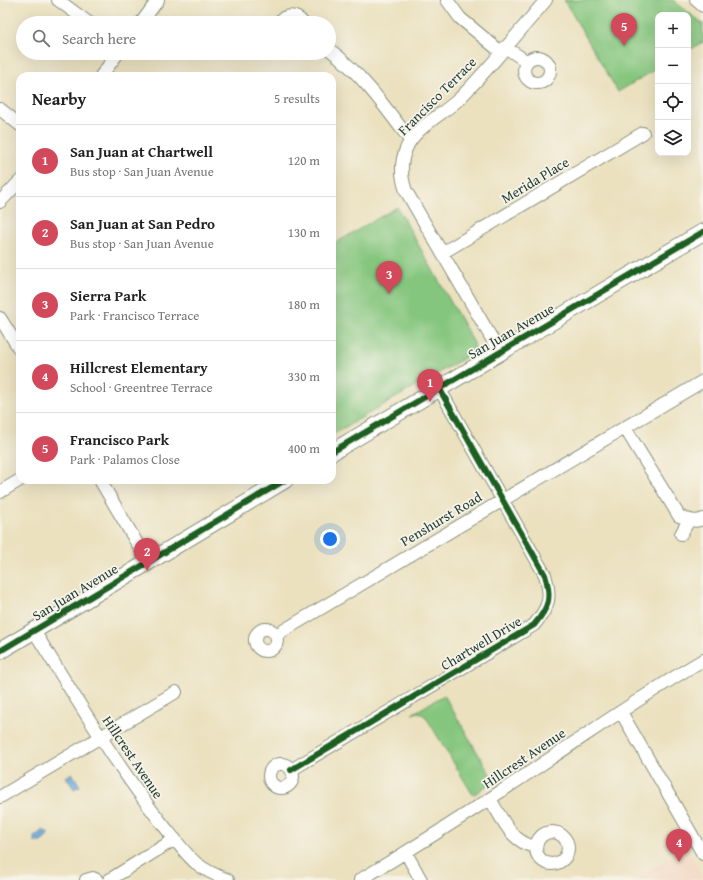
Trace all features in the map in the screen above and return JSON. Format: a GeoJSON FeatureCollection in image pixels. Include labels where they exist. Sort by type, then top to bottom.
{"type":"FeatureCollection","features":[{"type":"Feature","properties":{"kind":"street"},"geometry":{"type":"LineString","coordinates":[[58,0],[80,16]]}},
{"type":"Feature","properties":{"kind":"street"},"geometry":{"type":"LineString","coordinates":[[146,16],[158,0]]}},
{"type":"Feature","properties":{"kind":"street"},"geometry":{"type":"LineString","coordinates":[[447,0],[460,18],[503,50],[526,61]]}},
{"type":"Feature","properties":{"kind":"street","name":"Francisco Terrace"},"geometry":{"type":"LineString","coordinates":[[499,352],[413,202],[402,180],[403,158],[410,140],[458,99],[546,0]]}},
{"type":"Feature","properties":{"kind":"street"},"geometry":{"type":"LineString","coordinates":[[696,0],[703,6]]}},
{"type":"Feature","properties":{"kind":"street"},"geometry":{"type":"LineString","coordinates":[[336,54],[359,75],[410,140]]}},
{"type":"Feature","properties":{"kind":"street"},"geometry":{"type":"LineString","coordinates":[[103,72],[113,60]]}},
{"type":"Feature","properties":{"kind":"street"},"geometry":{"type":"LineString","coordinates":[[0,109],[16,121]]}},
{"type":"Feature","properties":{"kind":"street","name":"Merida Place"},"geometry":{"type":"LineString","coordinates":[[442,253],[643,133]]}},
{"type":"Feature","properties":{"kind":"street"},"geometry":{"type":"LineString","coordinates":[[0,202],[16,184]]}},
{"type":"Feature","properties":{"kind":"street","name":"San Juan Avenue"},"geometry":{"type":"LineString","coordinates":[[336,450],[703,232]]}},
{"type":"Feature","properties":{"kind":"street"},"geometry":{"type":"LineString","coordinates":[[0,318],[16,335]]}},
{"type":"Feature","properties":{"kind":"street","name":"Penshurst Road"},"geometry":{"type":"LineString","coordinates":[[276,635],[703,381]]}},
{"type":"Feature","properties":{"kind":"street","name":"Chartwell Drive"},"geometry":{"type":"LineString","coordinates":[[291,770],[534,625],[544,613],[548,603],[549,588],[545,575],[439,388]]}},
{"type":"Feature","properties":{"kind":"street"},"geometry":{"type":"LineString","coordinates":[[626,428],[679,516],[689,520],[700,521],[703,519]]}},
{"type":"Feature","properties":{"kind":"street"},"geometry":{"type":"LineString","coordinates":[[0,492],[16,482]]}},
{"type":"Feature","properties":{"kind":"street"},"geometry":{"type":"LineString","coordinates":[[102,484],[148,562]]}},
{"type":"Feature","properties":{"kind":"street","name":"San Juan Avenue"},"geometry":{"type":"LineString","coordinates":[[0,651],[278,484]]}},
{"type":"Feature","properties":{"kind":"street"},"geometry":{"type":"LineString","coordinates":[[681,534],[689,520]]}},
{"type":"Feature","properties":{"kind":"street","name":"Hillcrest Avenue"},"geometry":{"type":"LineString","coordinates":[[34,631],[100,736],[144,800],[195,862],[228,880]]}},
{"type":"Feature","properties":{"kind":"street","name":"Hillcrest Avenue"},"geometry":{"type":"LineString","coordinates":[[360,880],[406,853],[703,660]]}},
{"type":"Feature","properties":{"kind":"street"},"geometry":{"type":"LineString","coordinates":[[0,797],[176,692]]}},
{"type":"Feature","properties":{"kind":"street"},"geometry":{"type":"LineString","coordinates":[[621,712],[703,854]]}},
{"type":"Feature","properties":{"kind":"street"},"geometry":{"type":"LineString","coordinates":[[490,799],[517,840],[527,846],[536,847]]}},
{"type":"Feature","properties":{"kind":"street"},"geometry":{"type":"LineString","coordinates":[[108,880],[175,839]]}},
{"type":"Feature","properties":{"kind":"street"},"geometry":{"type":"LineString","coordinates":[[406,853],[421,880]]}},
{"type":"Feature","properties":{"kind":"street"},"geometry":{"type":"LineString","coordinates":[[86,880],[93,878],[97,880]]}},
{"type":"Feature","properties":{"kind":"shaded area"},"geometry":{"type":"Polygon","coordinates":[[[686,848],[703,877],[703,880],[633,880],[686,848]]]}},
{"type":"Feature","properties":{"kind":"green space"},"geometry":{"type":"Polygon","coordinates":[[[564,0],[673,0],[688,12],[655,12],[655,70],[618,92],[564,0]]]}},
{"type":"Feature","properties":{"kind":"green space"},"geometry":{"type":"Polygon","coordinates":[[[691,14],[703,24],[703,42],[691,49],[691,14]]]}},
{"type":"Feature","properties":{"kind":"green space"},"geometry":{"type":"Polygon","coordinates":[[[397,207],[474,343],[475,350],[471,354],[336,433],[336,243],[397,207]]]}},
{"type":"Feature","properties":{"kind":"green space"},"geometry":{"type":"Polygon","coordinates":[[[444,695],[494,781],[473,795],[426,717],[419,712],[412,714],[444,695]]]}},
{"type":"Feature","properties":{"kind":"water"},"geometry":{"type":"Polygon","coordinates":[[[72,773],[80,786],[74,789],[66,777],[72,773]]]}},
{"type":"Feature","properties":{"kind":"water"},"geometry":{"type":"Polygon","coordinates":[[[43,830],[48,833],[47,837],[41,842],[35,842],[34,837],[43,830]]]}},
{"type":"Feature","properties":{"kind":"cycle path"},"geometry":{"type":"LineString","coordinates":[[336,450],[703,232]]}},
{"type":"Feature","properties":{"kind":"cycle path"},"geometry":{"type":"LineString","coordinates":[[291,770],[534,625],[543,613],[548,602],[549,596],[545,575],[439,388]]}},
{"type":"Feature","properties":{"kind":"cycle path"},"geometry":{"type":"LineString","coordinates":[[0,651],[278,484]]}},
{"type":"Feature","properties":{"kind":"place","name":"Francisco Park"},"geometry":{"type":"Point","coordinates":[624,46]}},
{"type":"Feature","properties":{"kind":"place","name":"Sierra Park"},"geometry":{"type":"Point","coordinates":[389,294]}},
{"type":"Feature","properties":{"kind":"place","name":"San Juan at Chartwell"},"geometry":{"type":"Point","coordinates":[430,402]}},
{"type":"Feature","properties":{"kind":"place","name":"San Juan at San Pedro"},"geometry":{"type":"Point","coordinates":[147,571]}},
{"type":"Feature","properties":{"kind":"place","name":"Hillcrest Elementary"},"geometry":{"type":"Point","coordinates":[679,862]}}]}
